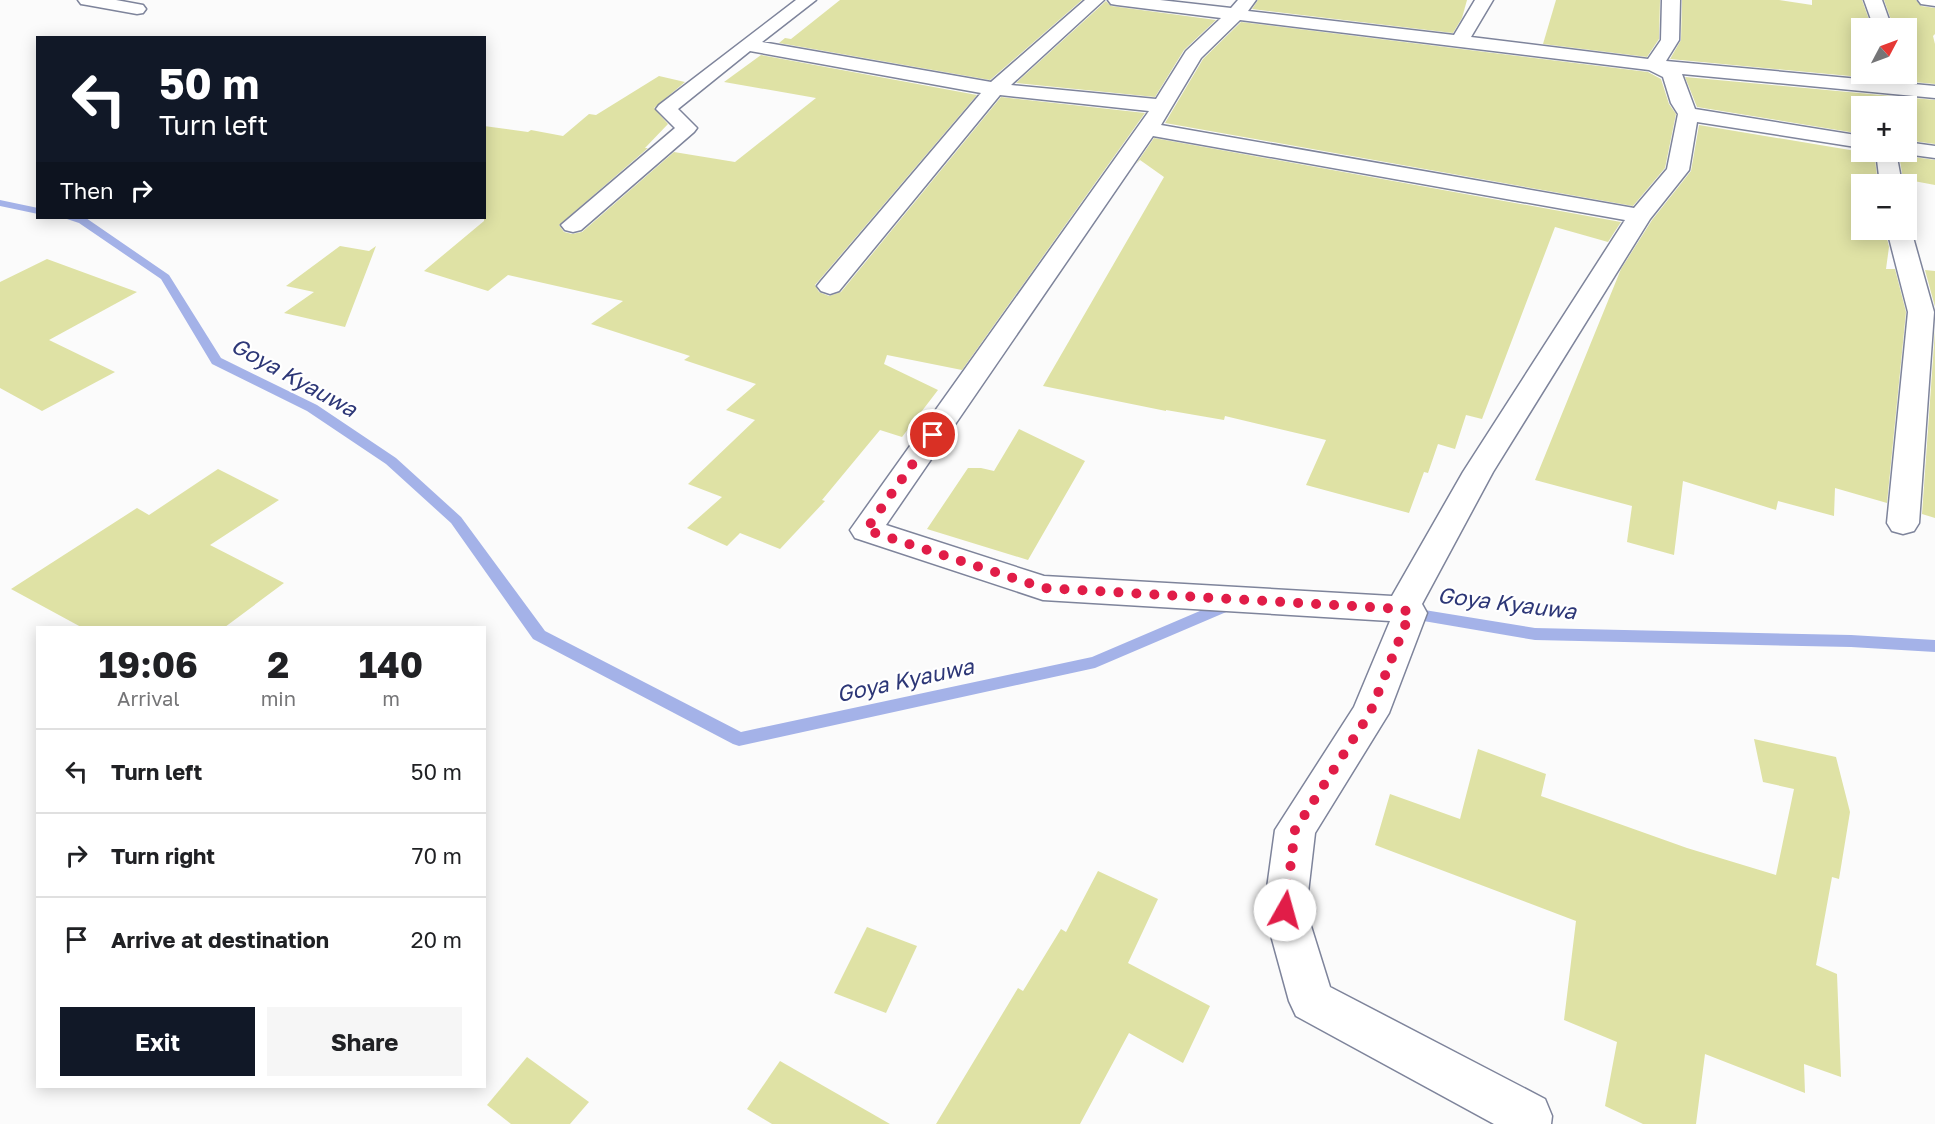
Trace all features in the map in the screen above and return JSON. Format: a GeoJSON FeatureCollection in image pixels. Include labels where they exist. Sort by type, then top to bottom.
{"type":"FeatureCollection","features":[{"type":"Feature","properties":{"kind":"street"},"geometry":{"type":"LineString","coordinates":[[87,0],[137,9]]}},
{"type":"Feature","properties":{"kind":"street"},"geometry":{"type":"LineString","coordinates":[[573,225],[687,128],[666,109],[807,0]]}},
{"type":"Feature","properties":{"kind":"street"},"geometry":{"type":"LineString","coordinates":[[830,286],[995,88],[1095,0]]}},
{"type":"Feature","properties":{"kind":"street"},"geometry":{"type":"LineString","coordinates":[[1117,0],[1241,8],[1461,41],[1653,65],[1894,90],[1935,92]]}},
{"type":"Feature","properties":{"kind":"street"},"geometry":{"type":"LineString","coordinates":[[1461,41],[1484,0]]}},
{"type":"Feature","properties":{"kind":"street"},"geometry":{"type":"LineString","coordinates":[[1653,65],[1670,40],[1671,0]]}},
{"type":"Feature","properties":{"kind":"street"},"geometry":{"type":"LineString","coordinates":[[1873,0],[1879,18]]}},
{"type":"Feature","properties":{"kind":"street"},"geometry":{"type":"LineString","coordinates":[[1927,0],[1935,1]]}},
{"type":"Feature","properties":{"kind":"street"},"geometry":{"type":"LineString","coordinates":[[1241,8],[1193,55],[1155,117],[866,530],[1044,588],[1402,609],[1410,613],[1370,713],[1295,830],[1285,910],[1312,1001],[1528,1116],[1527,1124]]}},
{"type":"Feature","properties":{"kind":"street"},"geometry":{"type":"LineString","coordinates":[[746,45],[1155,117],[1640,216]]}},
{"type":"Feature","properties":{"kind":"street"},"geometry":{"type":"LineString","coordinates":[[1402,609],[1478,472],[1640,216],[1678,170],[1688,114],[1681,103],[1672,74],[1653,65]]}},
{"type":"Feature","properties":{"kind":"street"},"geometry":{"type":"LineString","coordinates":[[1688,114],[1851,140]]}},
{"type":"Feature","properties":{"kind":"street"},"geometry":{"type":"LineString","coordinates":[[1917,150],[1935,152]]}},
{"type":"Feature","properties":{"kind":"street"},"geometry":{"type":"LineString","coordinates":[[1902,240],[1922,312],[1903,523]]}},
{"type":"Feature","properties":{"kind":"building"},"geometry":{"type":"Polygon","coordinates":[[[840,0],[1082,0],[990,80],[779,43],[785,38],[791,39],[840,0]]]}},
{"type":"Feature","properties":{"kind":"building"},"geometry":{"type":"Polygon","coordinates":[[[1258,0],[1467,0],[1462,18],[1453,33],[1252,9],[1258,0]]]}},
{"type":"Feature","properties":{"kind":"building"},"geometry":{"type":"Polygon","coordinates":[[[1556,0],[1660,0],[1659,39],[1647,57],[1543,44],[1556,0]]]}},
{"type":"Feature","properties":{"kind":"building"},"geometry":{"type":"Polygon","coordinates":[[[1682,0],[1779,0],[1812,5],[1812,0],[1862,0],[1868,18],[1851,18],[1851,76],[1670,59],[1681,40],[1682,0]]]}},
{"type":"Feature","properties":{"kind":"building"},"geometry":{"type":"Polygon","coordinates":[[[1884,0],[1916,0],[1921,6],[1935,8],[1935,34],[1933,36],[1935,84],[1917,82],[1917,18],[1890,18],[1884,0]]]}},
{"type":"Feature","properties":{"kind":"building"},"geometry":{"type":"Polygon","coordinates":[[[1106,1],[1111,6],[1216,20],[1184,50],[1155,97],[1016,83],[1106,1]]]}},
{"type":"Feature","properties":{"kind":"building"},"geometry":{"type":"Polygon","coordinates":[[[1241,22],[1648,72],[1661,79],[1669,104],[1676,114],[1665,168],[1633,206],[1165,123],[1203,59],[1241,22]]]}},
{"type":"Feature","properties":{"kind":"building"},"geometry":{"type":"Polygon","coordinates":[[[761,55],[977,95],[815,285],[819,292],[829,296],[841,292],[1001,97],[1145,113],[962,370],[887,355],[884,364],[938,390],[902,437],[880,430],[822,500],[825,501],[780,549],[740,533],[727,546],[687,528],[722,497],[688,484],[755,420],[726,410],[756,384],[684,360],[690,356],[591,324],[623,301],[508,275],[488,291],[424,271],[486,219],[486,126],[528,132],[531,130],[563,136],[589,114],[596,115],[659,76],[685,82],[654,108],[668,124],[645,148],[648,148],[559,225],[564,232],[572,234],[582,232],[674,152],[735,162],[816,98],[724,82],[761,55]]]}},
{"type":"Feature","properties":{"kind":"building"},"geometry":{"type":"Polygon","coordinates":[[[1685,77],[1892,96],[1851,96],[1851,132],[1697,107],[1685,77]]]}},
{"type":"Feature","properties":{"kind":"building"},"geometry":{"type":"Polygon","coordinates":[[[1917,98],[1935,100],[1935,144],[1917,142],[1917,98]]]}},
{"type":"Feature","properties":{"kind":"building"},"geometry":{"type":"Polygon","coordinates":[[[1699,125],[1851,150],[1851,162],[1875,162],[1877,174],[1851,174],[1851,240],[1887,240],[1889,247],[1886,269],[1895,269],[1906,312],[1887,503],[1835,488],[1834,516],[1778,501],[1776,510],[1683,481],[1674,555],[1627,542],[1632,506],[1535,480],[1621,269],[1652,220],[1691,171],[1699,125]]]}},
{"type":"Feature","properties":{"kind":"building"},"geometry":{"type":"Polygon","coordinates":[[[1154,138],[1621,222],[1608,242],[1555,227],[1482,419],[1466,415],[1455,449],[1438,444],[1428,473],[1424,472],[1409,513],[1306,485],[1326,440],[1225,416],[1224,420],[1166,411],[1043,386],[1164,177],[1140,160],[1136,164],[1154,138]]]}},
{"type":"Feature","properties":{"kind":"building"},"geometry":{"type":"Polygon","coordinates":[[[1917,158],[1935,160],[1935,185],[1917,182],[1917,174],[1902,174],[1900,162],[1917,162],[1917,158]]]}},
{"type":"Feature","properties":{"kind":"building"},"geometry":{"type":"Polygon","coordinates":[[[340,246],[369,251],[376,246],[345,327],[284,313],[314,292],[286,286],[340,246]]]}},
{"type":"Feature","properties":{"kind":"building"},"geometry":{"type":"Polygon","coordinates":[[[47,259],[137,292],[49,340],[115,372],[42,411],[0,388],[0,282],[47,259]]]}},
{"type":"Feature","properties":{"kind":"building"},"geometry":{"type":"Polygon","coordinates":[[[1925,270],[1935,271],[1935,307],[1925,270]]]}},
{"type":"Feature","properties":{"kind":"building"},"geometry":{"type":"Polygon","coordinates":[[[1935,330],[1935,518],[1922,514],[1935,330]]]}},
{"type":"Feature","properties":{"kind":"building"},"geometry":{"type":"Polygon","coordinates":[[[1019,429],[1085,461],[1028,560],[927,529],[968,468],[994,471],[1019,429]]]}},
{"type":"Feature","properties":{"kind":"building"},"geometry":{"type":"Polygon","coordinates":[[[218,469],[279,500],[210,545],[284,583],[226,626],[79,626],[11,589],[137,508],[149,515],[218,469]]]}},
{"type":"Feature","properties":{"kind":"building"},"geometry":{"type":"Polygon","coordinates":[[[1754,739],[1836,757],[1850,812],[1839,879],[1832,877],[1816,965],[1837,974],[1841,1077],[1804,1064],[1805,1093],[1705,1054],[1696,1124],[1643,1124],[1605,1106],[1617,1042],[1564,1020],[1576,921],[1375,845],[1390,794],[1460,819],[1478,749],[1546,774],[1541,796],[1687,848],[1776,875],[1794,789],[1763,782],[1754,739]]]}},
{"type":"Feature","properties":{"kind":"building"},"geometry":{"type":"Polygon","coordinates":[[[1098,871],[1158,899],[1128,963],[1210,1006],[1183,1063],[1129,1033],[1080,1124],[936,1124],[1018,988],[1023,991],[1061,929],[1066,932],[1098,871]]]}},
{"type":"Feature","properties":{"kind":"building"},"geometry":{"type":"Polygon","coordinates":[[[867,927],[917,946],[886,1013],[834,993],[867,927]]]}},
{"type":"Feature","properties":{"kind":"building"},"geometry":{"type":"Polygon","coordinates":[[[527,1057],[589,1102],[570,1124],[511,1124],[487,1105],[527,1057]]]}},
{"type":"Feature","properties":{"kind":"building"},"geometry":{"type":"Polygon","coordinates":[[[780,1061],[890,1124],[772,1124],[747,1109],[780,1061]]]}},
{"type":"Feature","properties":{"kind":"waterway","name":"Goya Kyauwa"},"geometry":{"type":"LineString","coordinates":[[0,203],[36,211]]}},
{"type":"Feature","properties":{"kind":"waterway","name":"Goya Kyauwa"},"geometry":{"type":"LineString","coordinates":[[76,219],[82,220],[165,277],[216,361],[312,408],[391,461],[456,520],[539,635],[739,739],[1095,662],[1233,603]]}},
{"type":"Feature","properties":{"kind":"waterway","name":"Goya Kyauwa"},"geometry":{"type":"LineString","coordinates":[[1406,613],[1535,634],[1851,641],[1935,646]]}},
{"type":"Feature","properties":{"kind":"route"},"geometry":{"type":"LineString","coordinates":[[933,435],[866,530],[1044,588],[1402,609],[1410,613],[1370,713],[1295,830],[1285,910]]}}]}
